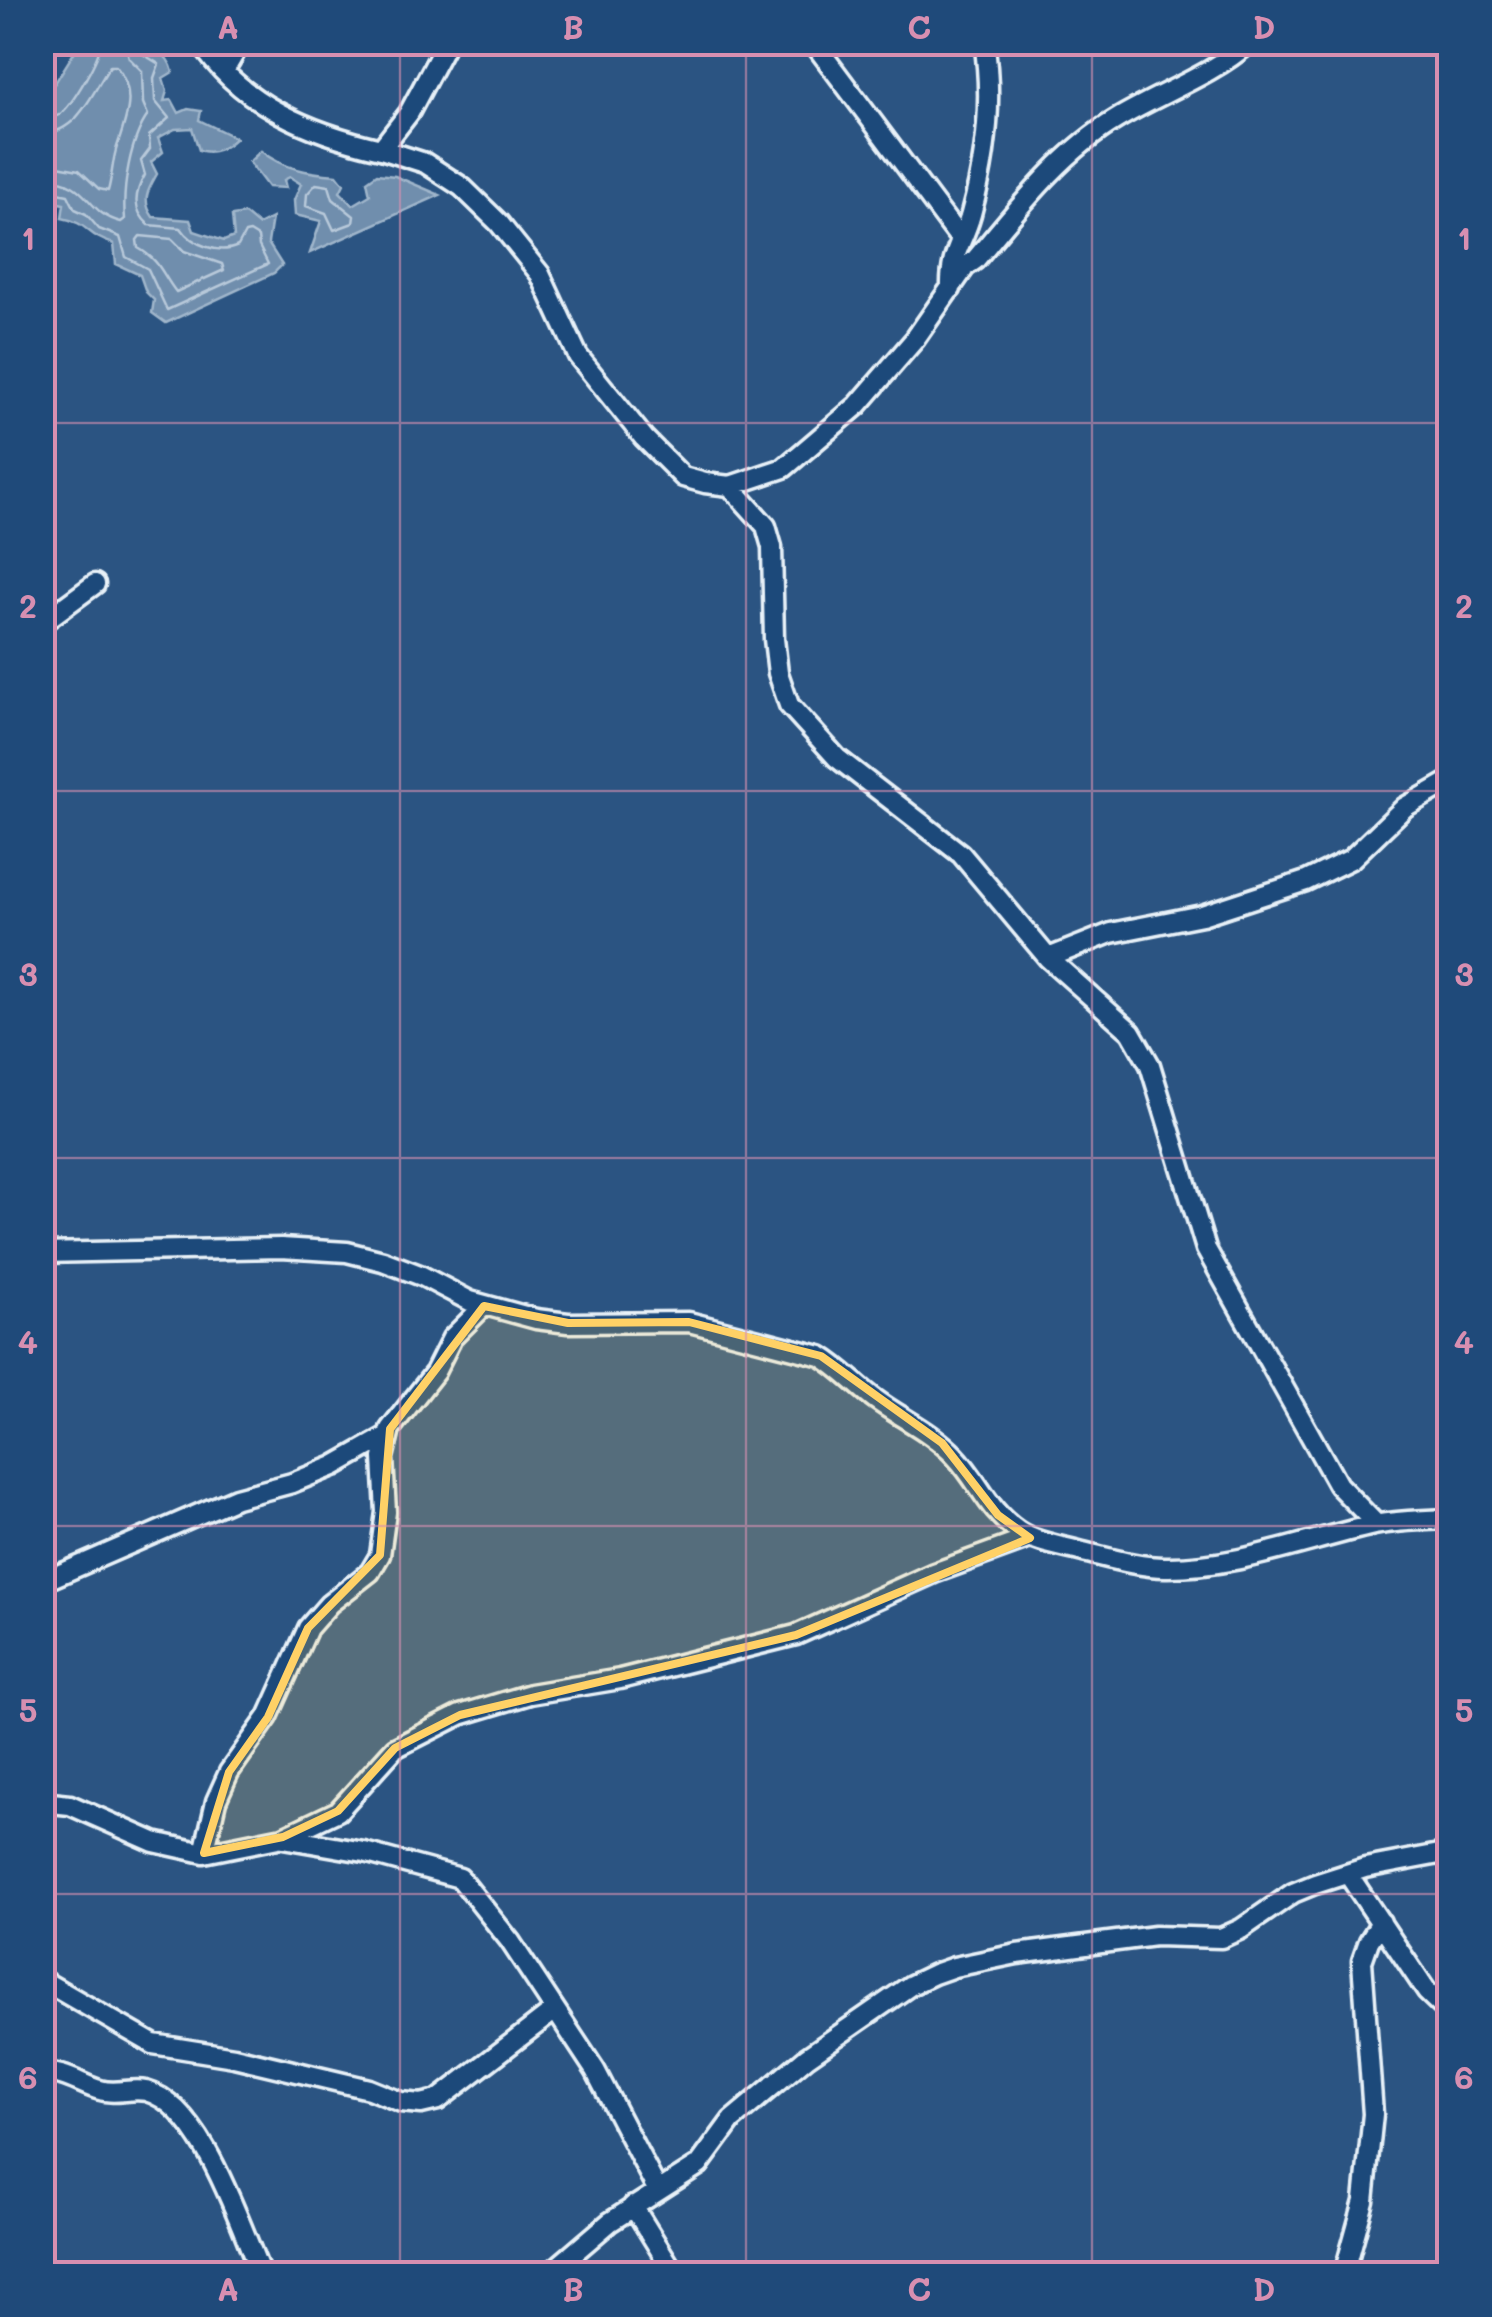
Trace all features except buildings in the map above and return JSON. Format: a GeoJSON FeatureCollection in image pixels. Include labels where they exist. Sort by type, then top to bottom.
{"type":"FeatureCollection","features":[{"type":"Feature","properties":{"kind":"street"},"geometry":{"type":"LineString","coordinates":[[200,42],[248,94],[283,118],[425,163],[474,199],[540,274],[578,356],[644,438],[683,477],[730,486],[784,468],[858,404],[914,339],[964,267],[975,260],[1076,149],[1118,118],[1224,62],[1250,42]]}},
{"type":"Feature","properties":{"kind":"street"},"geometry":{"type":"LineString","coordinates":[[224,71],[241,42]]}},
{"type":"Feature","properties":{"kind":"street"},"geometry":{"type":"LineString","coordinates":[[381,150],[409,114],[448,42]]}},
{"type":"Feature","properties":{"kind":"street"},"geometry":{"type":"LineString","coordinates":[[813,42],[960,240]]}},
{"type":"Feature","properties":{"kind":"street"},"geometry":{"type":"LineString","coordinates":[[951,289],[950,265],[970,216],[985,142],[990,75],[984,42]]}},
{"type":"Feature","properties":{"kind":"street"},"geometry":{"type":"LineString","coordinates":[[730,486],[766,526],[772,547],[776,656],[789,705],[837,758],[961,854],[1048,958],[1141,1045],[1167,1116],[1206,1248],[1338,1485],[1376,1524]]}},
{"type":"Feature","properties":{"kind":"street"},"geometry":{"type":"LineString","coordinates":[[42,623],[95,584]]}},
{"type":"Feature","properties":{"kind":"street"},"geometry":{"type":"LineString","coordinates":[[1048,958],[1111,934],[1202,914],[1306,882],[1351,859],[1405,806],[1450,781]]}},
{"type":"Feature","properties":{"kind":"street"},"geometry":{"type":"LineString","coordinates":[[42,1253],[281,1248],[347,1252],[384,1261],[484,1306],[536,1319],[568,1323],[689,1322],[822,1356],[890,1410],[921,1426],[942,1443],[998,1515],[1030,1538],[1109,1558],[1162,1567],[1264,1553],[1376,1524],[1450,1520]]}},
{"type":"Feature","properties":{"kind":"street"},"geometry":{"type":"LineString","coordinates":[[42,1582],[236,1498],[292,1483],[334,1466],[387,1436],[434,1372],[452,1338],[484,1306]]}},
{"type":"Feature","properties":{"kind":"street"},"geometry":{"type":"LineString","coordinates":[[204,1853],[216,1800],[229,1772],[268,1717],[308,1628],[329,1604],[370,1572],[380,1555],[385,1537],[387,1436]]}},
{"type":"Feature","properties":{"kind":"street"},"geometry":{"type":"LineString","coordinates":[[42,1802],[70,1805],[154,1842],[204,1853],[282,1838],[338,1811],[396,1748],[460,1715],[530,1694],[620,1679],[796,1634],[934,1573],[1030,1538]]}},
{"type":"Feature","properties":{"kind":"street"},"geometry":{"type":"LineString","coordinates":[[282,1838],[364,1852],[460,1878],[510,1942],[595,2070],[658,2191]]}},
{"type":"Feature","properties":{"kind":"street"},"geometry":{"type":"LineString","coordinates":[[549,2274],[632,2206],[699,2165],[732,2120],[807,2057],[934,1974],[954,1966],[1016,1954],[1155,1936],[1221,1938],[1293,1892],[1348,1874],[1450,1852]]}},
{"type":"Feature","properties":{"kind":"street"},"geometry":{"type":"LineString","coordinates":[[1348,1874],[1427,1992],[1450,2014]]}},
{"type":"Feature","properties":{"kind":"street"},"geometry":{"type":"LineString","coordinates":[[1344,2274],[1364,2201],[1374,2114],[1362,1961],[1380,1922]]}},
{"type":"Feature","properties":{"kind":"street"},"geometry":{"type":"LineString","coordinates":[[42,1980],[154,2044],[234,2057],[421,2104],[438,2100],[554,2010]]}},
{"type":"Feature","properties":{"kind":"street"},"geometry":{"type":"LineString","coordinates":[[42,2074],[54,2072],[104,2092],[148,2092],[181,2114],[204,2144],[261,2274]]}},
{"type":"Feature","properties":{"kind":"street"},"geometry":{"type":"LineString","coordinates":[[632,2206],[675,2274]]}},
{"type":"Feature","properties":{"kind":"highlighted area"},"geometry":{"type":"Polygon","coordinates":[[[484,1306],[568,1323],[689,1322],[821,1356],[942,1443],[998,1515],[1030,1538],[796,1635],[460,1715],[395,1748],[338,1811],[283,1837],[204,1853],[229,1772],[268,1717],[308,1628],[380,1555],[390,1429],[484,1306]]]}},
{"type":"Feature","properties":{"kind":"water"},"geometry":{"type":"Polygon","coordinates":[[[80,43],[135,43],[156,49],[167,58],[173,72],[163,78],[167,91],[164,101],[172,100],[179,113],[188,109],[201,111],[199,120],[236,138],[210,152],[199,150],[192,128],[175,129],[158,138],[163,152],[151,162],[157,174],[147,205],[153,217],[190,220],[194,231],[224,241],[234,237],[232,216],[245,214],[258,225],[272,218],[268,243],[282,265],[274,273],[166,323],[152,313],[154,300],[146,292],[140,275],[116,264],[114,244],[62,218],[64,204],[43,200],[43,102],[80,43]]]}},
{"type":"Feature","properties":{"kind":"water"},"geometry":{"type":"Polygon","coordinates":[[[261,151],[297,169],[337,175],[344,184],[340,192],[353,205],[370,195],[367,181],[377,174],[395,176],[440,195],[310,253],[321,221],[295,215],[294,200],[301,184],[290,177],[284,180],[286,188],[268,187],[249,162],[261,151]]]}}]}
